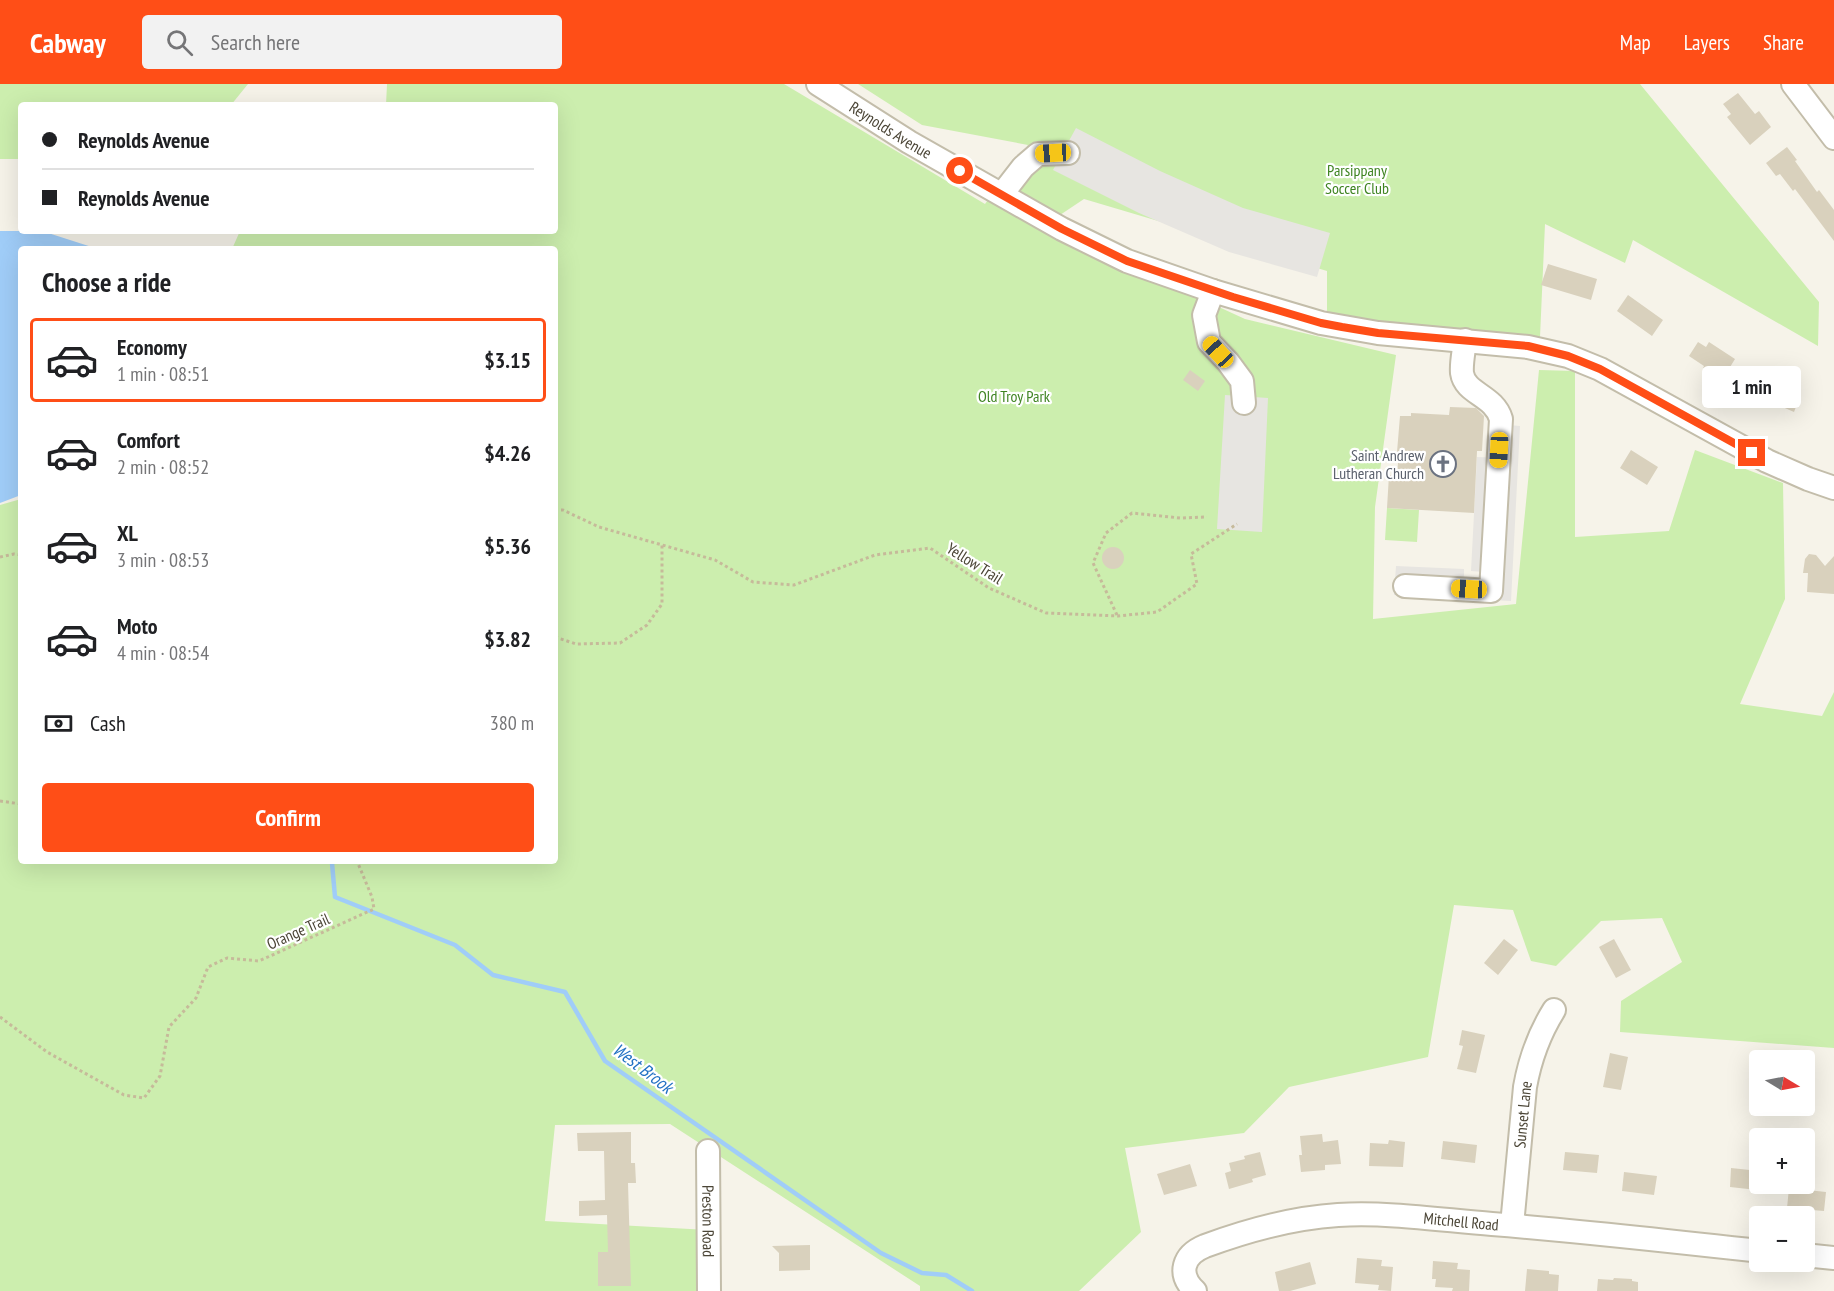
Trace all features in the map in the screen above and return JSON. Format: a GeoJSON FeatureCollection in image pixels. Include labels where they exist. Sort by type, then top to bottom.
{"type":"FeatureCollection","features":[{"type":"Feature","properties":{"kind":"street","name":"Reynolds Avenue"},"geometry":{"type":"LineString","coordinates":[[818,84],[909,142],[1062,229],[1127,261],[1213,291],[1321,323],[1378,333],[1528,346],[1568,356],[1585,362],[1767,461],[1834,488]]}},
{"type":"Feature","properties":{"kind":"street"},"geometry":{"type":"LineString","coordinates":[[1801,87],[1834,138]]}},
{"type":"Feature","properties":{"kind":"street"},"geometry":{"type":"LineString","coordinates":[[1002,194],[1023,166],[1038,154],[1068,153]]}},
{"type":"Feature","properties":{"kind":"street"},"geometry":{"type":"LineString","coordinates":[[1213,291],[1204,315],[1209,342],[1242,381],[1244,404]]}},
{"type":"Feature","properties":{"kind":"street"},"geometry":{"type":"LineString","coordinates":[[1406,586],[1491,591],[1501,419],[1495,406],[1470,388],[1463,377],[1466,340]]}},
{"type":"Feature","properties":{"kind":"street","name":"Sunset Lane"},"geometry":{"type":"LineString","coordinates":[[1512,1225],[1529,1066],[1535,1046],[1554,1010]]}},
{"type":"Feature","properties":{"kind":"street","name":"Preston Road"},"geometry":{"type":"LineString","coordinates":[[708,1151],[709,1291]]}},
{"type":"Feature","properties":{"kind":"street","name":"Mitchell Road"},"geometry":{"type":"LineString","coordinates":[[1190,1283],[1186,1263],[1190,1254],[1199,1249],[1236,1234],[1293,1220],[1337,1215],[1370,1215],[1512,1225],[1749,1250]]}},
{"type":"Feature","properties":{"kind":"street"},"geometry":{"type":"LineString","coordinates":[[1815,1256],[1834,1258]]}},
{"type":"Feature","properties":{"kind":"path","name":"Yellow Trail"},"geometry":{"type":"LineString","coordinates":[[558,510],[563,510],[599,527],[715,560],[753,582],[794,585],[875,555],[930,548],[989,588],[1046,613],[1118,616],[1156,612],[1197,584],[1191,554],[1237,524]]}},
{"type":"Feature","properties":{"kind":"path"},"geometry":{"type":"LineString","coordinates":[[1118,616],[1093,563],[1106,533],[1132,513],[1180,518],[1207,517]]}},
{"type":"Feature","properties":{"kind":"path"},"geometry":{"type":"LineString","coordinates":[[558,639],[576,644],[620,643],[647,625],[662,604],[662,544]]}},
{"type":"Feature","properties":{"kind":"path"},"geometry":{"type":"LineString","coordinates":[[0,557],[18,555]]}},
{"type":"Feature","properties":{"kind":"path"},"geometry":{"type":"LineString","coordinates":[[0,801],[18,804]]}},
{"type":"Feature","properties":{"kind":"path","name":"Orange Trail"},"geometry":{"type":"LineString","coordinates":[[0,1017],[47,1052],[124,1095],[144,1098],[160,1076],[169,1027],[196,998],[208,967],[227,958],[259,961],[374,909],[372,897],[358,864]]}},
{"type":"Feature","properties":{"kind":"green space"},"geometry":{"type":"Polygon","coordinates":[[[0,84],[248,84],[233,102],[18,102],[18,159],[0,159],[0,84]]]}},
{"type":"Feature","properties":{"kind":"green space"},"geometry":{"type":"Polygon","coordinates":[[[387,84],[784,84],[985,204],[1028,145],[922,125],[858,84],[1640,84],[1819,302],[1818,346],[1633,240],[1625,263],[1545,224],[1540,337],[1415,330],[1327,317],[1327,271],[1084,199],[1048,223],[1029,220],[1245,319],[1396,355],[1375,507],[1373,619],[1516,604],[1539,370],[1575,371],[1575,537],[1669,531],[1695,450],[1783,483],[1785,599],[1740,704],[1822,716],[1834,692],[1834,1048],[1620,1032],[1621,1001],[1682,962],[1662,918],[1601,921],[1556,966],[1531,961],[1513,910],[1454,905],[1428,1057],[1289,1087],[1244,1133],[1125,1148],[1141,1232],[1079,1291],[920,1291],[920,1286],[670,1124],[555,1125],[545,1221],[708,1230],[711,1291],[0,1291],[0,505],[18,500],[18,864],[558,864],[558,246],[233,246],[239,234],[558,234],[558,102],[386,102],[387,84]]]}},
{"type":"Feature","properties":{"kind":"green space"},"geometry":{"type":"Polygon","coordinates":[[[1387,508],[1419,510],[1417,542],[1385,540],[1387,508]]]}},
{"type":"Feature","properties":{"kind":"shaded area"},"geometry":{"type":"Polygon","coordinates":[[[1076,128],[1160,171],[1243,208],[1330,233],[1317,277],[1229,252],[1139,213],[1053,170],[1076,128]]]}},
{"type":"Feature","properties":{"kind":"shaded area"},"geometry":{"type":"Polygon","coordinates":[[[1225,395],[1268,398],[1262,532],[1217,529],[1225,395]]]}},
{"type":"Feature","properties":{"kind":"shaded area"},"geometry":{"type":"Polygon","coordinates":[[[1508,425],[1520,426],[1511,601],[1394,595],[1396,566],[1464,569],[1464,581],[1483,582],[1484,572],[1471,571],[1477,457],[1506,458],[1508,425]]]}},
{"type":"Feature","properties":{"kind":"water"},"geometry":{"type":"Polygon","coordinates":[[[0,231],[18,231],[18,234],[51,234],[89,246],[18,246],[18,496],[0,503],[0,231]]]}},
{"type":"Feature","properties":{"kind":"building"},"geometry":{"type":"Polygon","coordinates":[[[1738,93],[1755,114],[1759,111],[1771,127],[1750,145],[1727,117],[1731,114],[1723,104],[1738,93]]]}},
{"type":"Feature","properties":{"kind":"building"},"geometry":{"type":"Polygon","coordinates":[[[1787,147],[1817,192],[1819,190],[1834,210],[1834,241],[1795,189],[1793,191],[1780,174],[1776,176],[1766,163],[1787,147]]]}},
{"type":"Feature","properties":{"kind":"building"},"geometry":{"type":"Polygon","coordinates":[[[1548,264],[1597,279],[1591,300],[1541,285],[1548,264]]]}},
{"type":"Feature","properties":{"kind":"building"},"geometry":{"type":"Polygon","coordinates":[[[1628,295],[1663,320],[1652,336],[1617,311],[1628,295]]]}},
{"type":"Feature","properties":{"kind":"building"},"geometry":{"type":"Polygon","coordinates":[[[1698,342],[1706,347],[1709,342],[1735,359],[1722,380],[1689,356],[1698,342]]]}},
{"type":"Feature","properties":{"kind":"building"},"geometry":{"type":"Polygon","coordinates":[[[1190,370],[1205,381],[1198,391],[1183,380],[1190,370]]]}},
{"type":"Feature","properties":{"kind":"building"},"geometry":{"type":"Polygon","coordinates":[[[1765,378],[1792,390],[1791,395],[1799,399],[1794,412],[1769,401],[1770,399],[1758,393],[1765,378]]]}},
{"type":"Feature","properties":{"kind":"building","name":"Saint Andrew Lutheran Church"},"geometry":{"type":"Polygon","coordinates":[[[1450,407],[1476,408],[1484,416],[1482,451],[1477,451],[1474,513],[1387,508],[1389,475],[1397,475],[1400,416],[1411,416],[1411,413],[1449,415],[1450,407]]]}},
{"type":"Feature","properties":{"kind":"building"},"geometry":{"type":"Polygon","coordinates":[[[1631,450],[1658,467],[1647,485],[1620,468],[1631,450]]]}},
{"type":"Feature","properties":{"kind":"building"},"geometry":{"type":"Polygon","coordinates":[[[1113,547],[1121,550],[1124,558],[1121,566],[1113,569],[1105,566],[1102,558],[1105,550],[1113,547]]]}},
{"type":"Feature","properties":{"kind":"building"},"geometry":{"type":"Polygon","coordinates":[[[1809,554],[1816,555],[1825,566],[1834,556],[1834,594],[1807,592],[1808,573],[1803,573],[1805,559],[1809,554]]]}},
{"type":"Feature","properties":{"kind":"building"},"geometry":{"type":"Polygon","coordinates":[[[1504,939],[1518,950],[1498,975],[1484,963],[1504,939]]]}},
{"type":"Feature","properties":{"kind":"building"},"geometry":{"type":"Polygon","coordinates":[[[1614,939],[1631,970],[1616,978],[1599,947],[1614,939]]]}},
{"type":"Feature","properties":{"kind":"building"},"geometry":{"type":"Polygon","coordinates":[[[1462,1030],[1485,1035],[1476,1073],[1457,1069],[1463,1046],[1459,1045],[1462,1030]]]}},
{"type":"Feature","properties":{"kind":"building"},"geometry":{"type":"Polygon","coordinates":[[[1610,1053],[1628,1057],[1621,1090],[1603,1087],[1610,1053]]]}},
{"type":"Feature","properties":{"kind":"building"},"geometry":{"type":"Polygon","coordinates":[[[631,1132],[631,1163],[635,1163],[636,1183],[628,1183],[631,1286],[598,1286],[598,1252],[608,1252],[607,1215],[579,1216],[579,1201],[605,1200],[604,1151],[578,1151],[577,1133],[631,1132]]]}},
{"type":"Feature","properties":{"kind":"building"},"geometry":{"type":"Polygon","coordinates":[[[1322,1134],[1323,1142],[1338,1140],[1341,1164],[1325,1165],[1325,1170],[1301,1172],[1300,1136],[1322,1134]]]}},
{"type":"Feature","properties":{"kind":"building"},"geometry":{"type":"Polygon","coordinates":[[[1389,1140],[1405,1142],[1403,1167],[1369,1166],[1370,1143],[1388,1144],[1389,1140]]]}},
{"type":"Feature","properties":{"kind":"building"},"geometry":{"type":"Polygon","coordinates":[[[1443,1141],[1477,1145],[1475,1163],[1441,1159],[1443,1141]]]}},
{"type":"Feature","properties":{"kind":"building"},"geometry":{"type":"Polygon","coordinates":[[[1260,1152],[1266,1175],[1252,1179],[1253,1182],[1229,1189],[1225,1173],[1231,1171],[1229,1163],[1260,1152]]]}},
{"type":"Feature","properties":{"kind":"building"},"geometry":{"type":"Polygon","coordinates":[[[1565,1152],[1599,1155],[1597,1173],[1563,1170],[1565,1152]]]}},
{"type":"Feature","properties":{"kind":"building"},"geometry":{"type":"Polygon","coordinates":[[[1190,1164],[1197,1186],[1164,1195],[1157,1174],[1190,1164]]]}},
{"type":"Feature","properties":{"kind":"building"},"geometry":{"type":"Polygon","coordinates":[[[1731,1168],[1749,1170],[1749,1189],[1730,1187],[1731,1168]]]}},
{"type":"Feature","properties":{"kind":"building"},"geometry":{"type":"Polygon","coordinates":[[[1624,1172],[1657,1176],[1654,1195],[1622,1191],[1624,1172]]]}},
{"type":"Feature","properties":{"kind":"building"},"geometry":{"type":"Polygon","coordinates":[[[1826,1192],[1824,1211],[1815,1210],[1815,1206],[1787,1206],[1788,1194],[1826,1192]]]}},
{"type":"Feature","properties":{"kind":"building"},"geometry":{"type":"Polygon","coordinates":[[[810,1245],[810,1270],[779,1271],[779,1253],[772,1246],[810,1245]]]}},
{"type":"Feature","properties":{"kind":"building"},"geometry":{"type":"Polygon","coordinates":[[[1357,1258],[1382,1260],[1381,1266],[1393,1267],[1391,1291],[1378,1290],[1379,1285],[1355,1283],[1357,1258]]]}},
{"type":"Feature","properties":{"kind":"building"},"geometry":{"type":"Polygon","coordinates":[[[1433,1261],[1458,1263],[1457,1269],[1470,1270],[1469,1291],[1452,1291],[1453,1288],[1435,1287],[1436,1279],[1432,1279],[1433,1261]]]}},
{"type":"Feature","properties":{"kind":"building"},"geometry":{"type":"Polygon","coordinates":[[[1310,1262],[1316,1284],[1290,1291],[1279,1291],[1275,1272],[1310,1262]]]}},
{"type":"Feature","properties":{"kind":"building"},"geometry":{"type":"Polygon","coordinates":[[[1527,1269],[1549,1271],[1549,1274],[1559,1275],[1558,1291],[1525,1291],[1527,1269]]]}},
{"type":"Feature","properties":{"kind":"building"},"geometry":{"type":"Polygon","coordinates":[[[1614,1278],[1632,1279],[1638,1282],[1638,1291],[1597,1291],[1598,1279],[1613,1280],[1614,1278]]]}},
{"type":"Feature","properties":{"kind":"waterway","name":"West Brook"},"geometry":{"type":"LineString","coordinates":[[332,864],[335,897],[455,945],[493,975],[565,992],[605,1061],[881,1253],[922,1273],[946,1275],[972,1291]]}},
{"type":"Feature","properties":{"kind":"place","name":"Saint Andrew Lutheran Church"},"geometry":{"type":"Point","coordinates":[1443,464]}},
{"type":"Feature","properties":{"kind":"route"},"geometry":{"type":"LineString","coordinates":[[960,171],[1062,229],[1127,261],[1213,291],[1321,323],[1378,333],[1528,346],[1585,362],[1752,453]]}},
{"type":"Feature","properties":{"kind":"park label","name":"Parsippany Soccer Club"},"geometry":{"type":"Point","coordinates":[1357,179]}},
{"type":"Feature","properties":{"kind":"park label","name":"Old Troy Park"},"geometry":{"type":"Point","coordinates":[1014,396]}}]}
